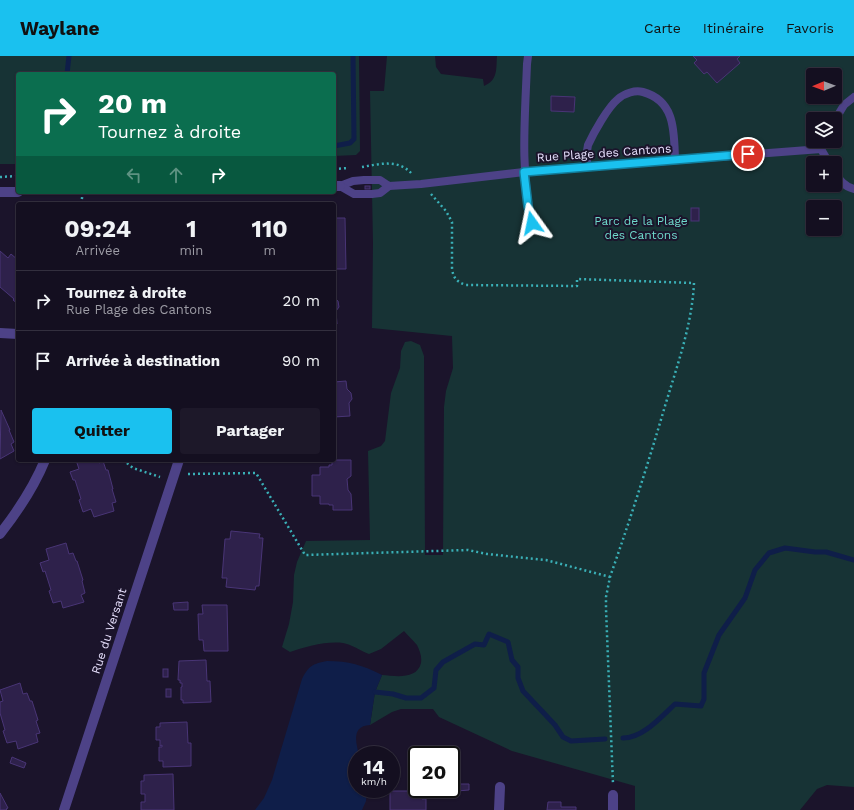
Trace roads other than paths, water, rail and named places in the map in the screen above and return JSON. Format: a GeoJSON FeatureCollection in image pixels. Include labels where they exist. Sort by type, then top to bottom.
{"type":"FeatureCollection","features":[{"type":"Feature","properties":{"kind":"street"},"geometry":{"type":"LineString","coordinates":[[0,192],[16,192]]}},
{"type":"Feature","properties":{"kind":"street"},"geometry":{"type":"LineString","coordinates":[[0,333],[16,334]]}},
{"type":"Feature","properties":{"kind":"street"},"geometry":{"type":"LineString","coordinates":[[0,534],[21,506],[33,486],[43,462]]}},
{"type":"Feature","properties":{"kind":"street","name":"Rue du Versant"},"geometry":{"type":"LineString","coordinates":[[64,810],[178,462]]}},
{"type":"Feature","properties":{"kind":"street"},"geometry":{"type":"LineString","coordinates":[[499,810],[500,787]]}},
{"type":"Feature","properties":{"kind":"street"},"geometry":{"type":"LineString","coordinates":[[613,795],[613,810]]}},
{"type":"Feature","properties":{"kind":"lane"},"geometry":{"type":"LineString","coordinates":[[528,56],[524,172],[528,206],[532,223]]}},
{"type":"Feature","properties":{"kind":"lane"},"geometry":{"type":"LineString","coordinates":[[587,167],[588,145],[613,103],[626,94],[633,92],[641,92],[654,97],[665,106],[670,114],[674,133],[675,160]]}},
{"type":"Feature","properties":{"kind":"lane"},"geometry":{"type":"LineString","coordinates":[[840,112],[844,105],[854,97]]}},
{"type":"Feature","properties":{"kind":"lane","name":"Rue Plage des Cantons"},"geometry":{"type":"LineString","coordinates":[[337,186],[354,194],[372,194],[380,193],[389,186],[421,184],[524,172],[675,160],[806,147]]}},
{"type":"Feature","properties":{"kind":"lane","name":"Rue Plage des Cantons"},"geometry":{"type":"LineString","coordinates":[[337,186],[353,181],[380,180],[389,186]]}},
{"type":"Feature","properties":{"kind":"lane"},"geometry":{"type":"LineString","coordinates":[[842,183],[854,189]]}},
{"type":"Feature","properties":{"kind":"water"},"geometry":{"type":"Polygon","coordinates":[[[327,661],[355,664],[382,675],[375,692],[370,725],[360,728],[357,732],[357,746],[348,746],[348,798],[366,798],[366,801],[362,810],[255,810],[264,798],[272,780],[302,679],[309,668],[318,663],[327,661]]]}},
{"type":"Feature","properties":{"kind":"waterway"},"geometry":{"type":"LineString","coordinates":[[67,72],[69,56]]}},
{"type":"Feature","properties":{"kind":"waterway"},"geometry":{"type":"LineString","coordinates":[[336,146],[350,143],[354,139],[353,56]]}},
{"type":"Feature","properties":{"kind":"waterway"},"geometry":{"type":"LineString","coordinates":[[623,738],[638,735],[645,731],[675,704],[701,706],[704,699],[704,673],[719,635],[745,598],[755,570],[769,553],[785,548],[826,552],[854,560]]}},
{"type":"Feature","properties":{"kind":"waterway"},"geometry":{"type":"LineString","coordinates":[[375,692],[393,694],[406,698],[421,698],[434,688],[436,670],[443,662],[475,644],[484,645],[489,634],[508,642],[512,660],[518,667],[518,678],[523,691],[555,725],[563,737],[571,741],[605,739]]}},
{"type":"Feature","properties":{"kind":"park label","name":"Parc de la Plage des Cantons"},"geometry":{"type":"Point","coordinates":[641,228]}}]}
